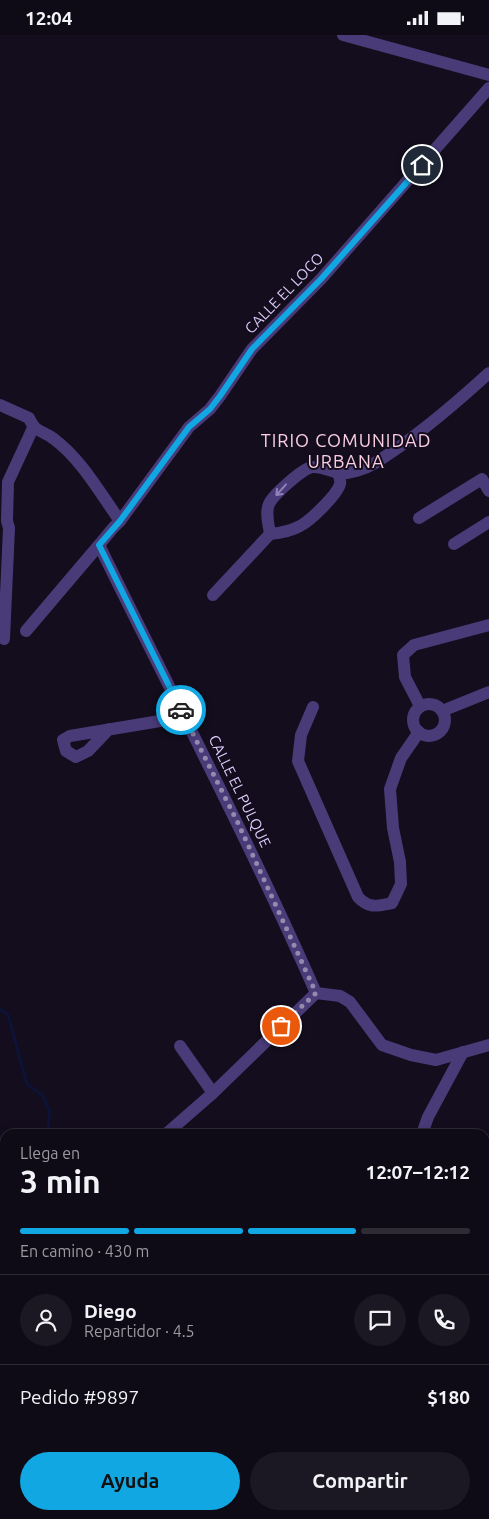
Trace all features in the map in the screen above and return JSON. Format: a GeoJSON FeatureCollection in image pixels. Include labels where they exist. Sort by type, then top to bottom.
{"type":"FeatureCollection","features":[{"type":"Feature","properties":{"kind":"street"},"geometry":{"type":"LineString","coordinates":[[342,35],[489,75]]}},
{"type":"Feature","properties":{"kind":"street","name":"CALLE EL LOCO"},"geometry":{"type":"LineString","coordinates":[[116,525],[189,427],[210,409],[252,349],[321,279],[489,88]]}},
{"type":"Feature","properties":{"kind":"street"},"geometry":{"type":"LineString","coordinates":[[270,535],[267,519],[269,504],[288,483],[310,467],[324,468],[338,473],[357,471],[373,464],[456,403],[489,373]]}},
{"type":"Feature","properties":{"kind":"street"},"geometry":{"type":"LineString","coordinates":[[0,405],[28,418],[33,428],[53,438],[74,457],[116,525],[26,631]]}},
{"type":"Feature","properties":{"kind":"street"},"geometry":{"type":"LineString","coordinates":[[4,639],[9,528],[3,521],[8,482],[33,428]]}},
{"type":"Feature","properties":{"kind":"street"},"geometry":{"type":"LineString","coordinates":[[213,595],[270,535],[301,526],[323,506],[336,491],[340,482],[338,473]]}},
{"type":"Feature","properties":{"kind":"street"},"geometry":{"type":"LineString","coordinates":[[419,518],[482,479],[489,491]]}},
{"type":"Feature","properties":{"kind":"street"},"geometry":{"type":"LineString","coordinates":[[454,544],[489,522]]}},
{"type":"Feature","properties":{"kind":"street","name":"CALLE EL PULQUE"},"geometry":{"type":"LineString","coordinates":[[99,545],[284,920],[316,993]]}},
{"type":"Feature","properties":{"kind":"street"},"geometry":{"type":"LineString","coordinates":[[420,706],[405,677],[404,655],[414,645],[489,625]]}},
{"type":"Feature","properties":{"kind":"street"},"geometry":{"type":"LineString","coordinates":[[442,711],[489,692]]}},
{"type":"Feature","properties":{"kind":"street"},"geometry":{"type":"LineString","coordinates":[[428,703],[436,705],[442,711],[445,719],[443,728],[436,734],[427,736],[419,732],[414,726],[412,719],[420,706],[428,703]]}},
{"type":"Feature","properties":{"kind":"street"},"geometry":{"type":"LineString","coordinates":[[313,707],[301,735],[298,761],[358,897],[364,903],[373,907],[392,903],[401,884],[400,862],[393,828],[390,789],[401,758],[419,732]]}},
{"type":"Feature","properties":{"kind":"street"},"geometry":{"type":"LineString","coordinates":[[109,729],[184,717]]}},
{"type":"Feature","properties":{"kind":"street"},"geometry":{"type":"LineString","coordinates":[[172,1129],[213,1093],[316,993],[340,996],[350,1002],[382,1045],[411,1055],[436,1060],[489,1045]]}},
{"type":"Feature","properties":{"kind":"street"},"geometry":{"type":"LineString","coordinates":[[180,1046],[213,1093]]}},
{"type":"Feature","properties":{"kind":"street"},"geometry":{"type":"LineString","coordinates":[[424,1129],[428,1117],[463,1052]]}},
{"type":"Feature","properties":{"kind":"waterway"},"geometry":{"type":"LineString","coordinates":[[0,1009],[8,1015],[27,1084],[43,1096],[50,1112],[48,1129]]}},
{"type":"Feature","properties":{"kind":"way so far"},"geometry":{"type":"LineString","coordinates":[[181,710],[238,823],[316,993],[281,1026]]}},
{"type":"Feature","properties":{"kind":"district","name":"TIRIO COMUNIDAD URBANA"},"geometry":{"type":"Point","coordinates":[346,450]}},
{"type":"Feature","properties":{"kind":"route"},"geometry":{"type":"LineString","coordinates":[[181,710],[99,545],[120,521],[189,427],[210,409],[252,349],[321,279],[422,165]]}}]}
